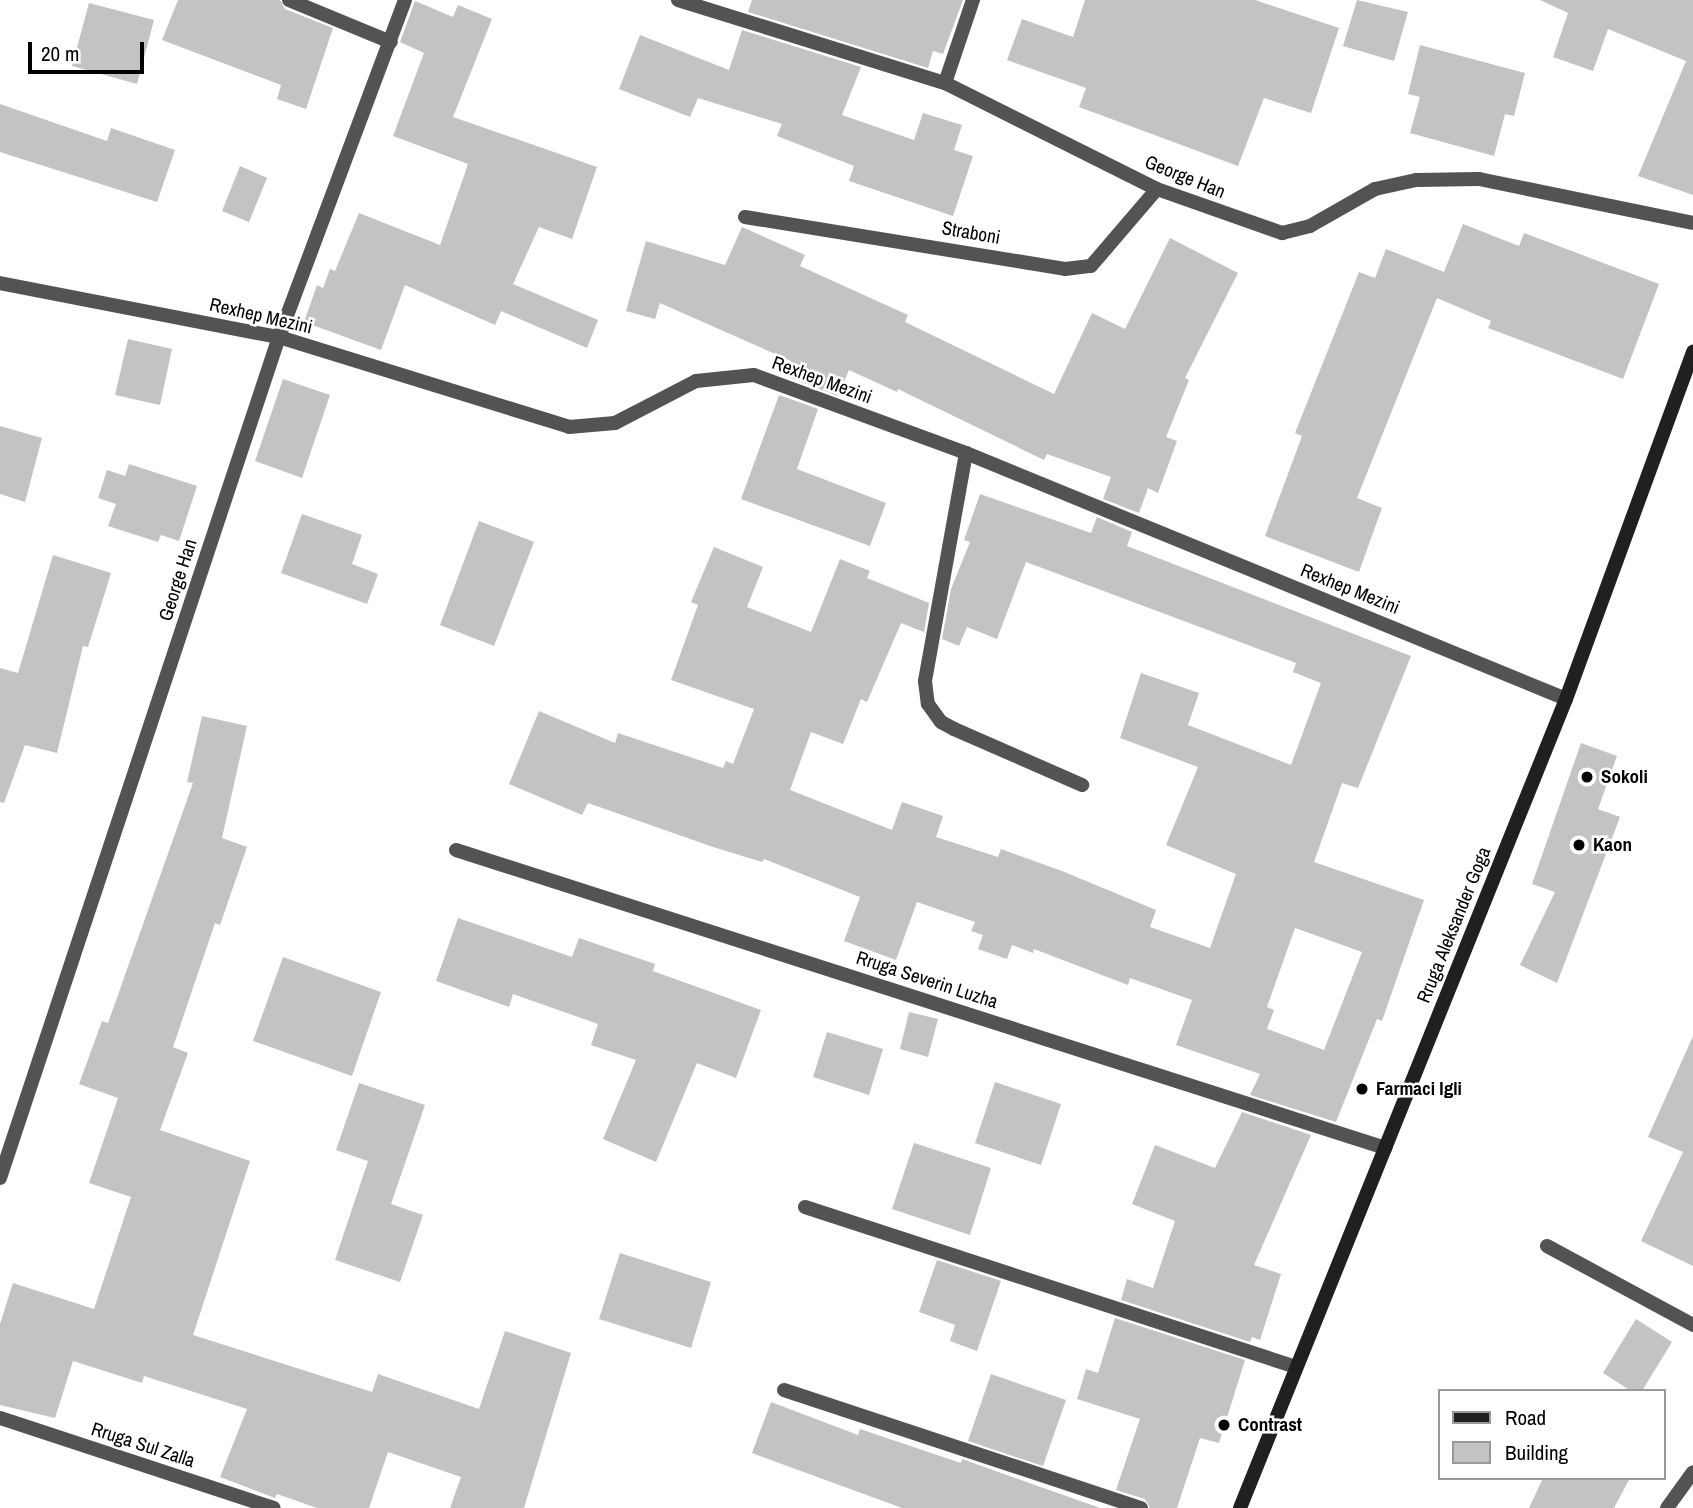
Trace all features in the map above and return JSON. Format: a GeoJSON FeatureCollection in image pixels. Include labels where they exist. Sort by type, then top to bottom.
{"type":"FeatureCollection","features":[{"type":"Feature","properties":{"kind":"main road","name":"Rruga Aleksander Goga"},"geometry":{"type":"LineString","coordinates":[[1240,1508],[1566,699],[1693,352]]}},
{"type":"Feature","properties":{"kind":"street"},"geometry":{"type":"LineString","coordinates":[[289,0],[391,42]]}},
{"type":"Feature","properties":{"kind":"street","name":"George Han"},"geometry":{"type":"LineString","coordinates":[[0,1178],[279,337],[405,0]]}},
{"type":"Feature","properties":{"kind":"street","name":"George Han"},"geometry":{"type":"LineString","coordinates":[[678,0],[945,83],[1157,189],[1282,233],[1310,226],[1375,189],[1416,180],[1479,179],[1693,223]]}},
{"type":"Feature","properties":{"kind":"street"},"geometry":{"type":"LineString","coordinates":[[945,83],[973,0]]}},
{"type":"Feature","properties":{"kind":"street","name":"Straboni"},"geometry":{"type":"LineString","coordinates":[[745,216],[1065,269],[1091,266],[1157,189]]}},
{"type":"Feature","properties":{"kind":"street","name":"Rexhep Mezini"},"geometry":{"type":"LineString","coordinates":[[0,283],[279,337],[544,423],[569,427],[615,423],[696,380],[754,375],[966,453],[1566,699]]}},
{"type":"Feature","properties":{"kind":"street"},"geometry":{"type":"LineString","coordinates":[[966,453],[925,681],[928,704],[941,722],[1082,785]]}},
{"type":"Feature","properties":{"kind":"street","name":"Rruga Severin Luzha"},"geometry":{"type":"LineString","coordinates":[[456,850],[1385,1148]]}},
{"type":"Feature","properties":{"kind":"street"},"geometry":{"type":"LineString","coordinates":[[805,1208],[1296,1367]]}},
{"type":"Feature","properties":{"kind":"street"},"geometry":{"type":"LineString","coordinates":[[1548,1247],[1693,1325]]}},
{"type":"Feature","properties":{"kind":"street"},"geometry":{"type":"LineString","coordinates":[[784,1390],[1141,1508]]}},
{"type":"Feature","properties":{"kind":"street","name":"Rruga Sul Zalla"},"geometry":{"type":"LineString","coordinates":[[0,1418],[274,1508]]}},
{"type":"Feature","properties":{"kind":"street"},"geometry":{"type":"LineString","coordinates":[[1667,1508],[1693,1472]]}},
{"type":"Feature","properties":{"kind":"building"},"geometry":{"type":"Polygon","coordinates":[[[178,0],[280,0],[285,9],[333,28],[306,109],[277,99],[281,85],[162,40],[178,0]]]}},
{"type":"Feature","properties":{"kind":"building"},"geometry":{"type":"Polygon","coordinates":[[[752,0],[963,0],[943,54],[933,51],[928,68],[748,12],[752,0]]]}},
{"type":"Feature","properties":{"kind":"building"},"geometry":{"type":"Polygon","coordinates":[[[1085,0],[1255,0],[1339,28],[1311,113],[1264,98],[1238,166],[1079,107],[1086,88],[1007,60],[1022,19],[1073,37],[1085,0]]]}},
{"type":"Feature","properties":{"kind":"building"},"geometry":{"type":"Polygon","coordinates":[[[1357,0],[1408,12],[1394,61],[1343,46],[1357,0]]]}},
{"type":"Feature","properties":{"kind":"building"},"geometry":{"type":"Polygon","coordinates":[[[1540,0],[1693,0],[1693,195],[1638,176],[1686,61],[1608,29],[1593,71],[1553,57],[1568,13],[1540,0]]]}},
{"type":"Feature","properties":{"kind":"building"},"geometry":{"type":"Polygon","coordinates":[[[415,1],[453,17],[458,5],[492,19],[453,117],[597,167],[572,239],[539,227],[513,284],[598,320],[587,348],[501,311],[495,325],[405,285],[381,350],[304,322],[317,285],[323,288],[330,269],[335,271],[359,213],[440,245],[468,164],[393,136],[424,53],[400,42],[415,1]]]}},
{"type":"Feature","properties":{"kind":"building"},"geometry":{"type":"Polygon","coordinates":[[[89,3],[154,20],[137,84],[72,66],[89,3]]]}},
{"type":"Feature","properties":{"kind":"building"},"geometry":{"type":"Polygon","coordinates":[[[742,30],[861,67],[842,115],[914,140],[923,113],[962,125],[954,150],[973,156],[953,216],[849,181],[854,166],[777,136],[782,124],[698,98],[690,117],[619,89],[640,35],[729,70],[742,30]]]}},
{"type":"Feature","properties":{"kind":"building"},"geometry":{"type":"Polygon","coordinates":[[[1420,45],[1525,73],[1514,116],[1505,114],[1494,156],[1410,133],[1420,97],[1408,94],[1420,45]]]}},
{"type":"Feature","properties":{"kind":"building"},"geometry":{"type":"Polygon","coordinates":[[[0,104],[107,141],[111,128],[175,150],[157,202],[0,152],[0,104]]]}},
{"type":"Feature","properties":{"kind":"building"},"geometry":{"type":"Polygon","coordinates":[[[240,166],[267,178],[249,222],[222,211],[240,166]]]}},
{"type":"Feature","properties":{"kind":"building"},"geometry":{"type":"Polygon","coordinates":[[[1463,224],[1519,246],[1524,233],[1659,284],[1623,379],[1488,328],[1491,321],[1437,298],[1357,498],[1382,508],[1359,572],[1265,536],[1302,436],[1295,433],[1359,272],[1375,278],[1386,249],[1444,272],[1463,224]]]}},
{"type":"Feature","properties":{"kind":"building"},"geometry":{"type":"Polygon","coordinates":[[[742,227],[805,255],[800,266],[908,315],[905,322],[1054,394],[1092,313],[1125,329],[1170,238],[1238,273],[1185,378],[1189,380],[1166,437],[1177,441],[1158,493],[1148,488],[1139,513],[1103,499],[1111,477],[1047,454],[1044,460],[898,389],[897,392],[849,370],[838,396],[786,376],[791,361],[660,303],[655,319],[626,311],[646,241],[725,265],[742,227]]]}},
{"type":"Feature","properties":{"kind":"building"},"geometry":{"type":"Polygon","coordinates":[[[128,339],[172,349],[160,405],[115,395],[128,339]]]}},
{"type":"Feature","properties":{"kind":"building"},"geometry":{"type":"Polygon","coordinates":[[[283,379],[330,395],[302,478],[255,461],[283,379]]]}},
{"type":"Feature","properties":{"kind":"building"},"geometry":{"type":"Polygon","coordinates":[[[779,395],[818,409],[797,469],[886,503],[870,546],[741,499],[779,395]]]}},
{"type":"Feature","properties":{"kind":"building"},"geometry":{"type":"Polygon","coordinates":[[[0,426],[42,438],[25,502],[0,494],[0,426]]]}},
{"type":"Feature","properties":{"kind":"building"},"geometry":{"type":"Polygon","coordinates":[[[129,464],[197,486],[179,541],[161,535],[158,542],[108,526],[116,504],[98,498],[107,470],[125,476],[129,464]]]}},
{"type":"Feature","properties":{"kind":"building"},"geometry":{"type":"Polygon","coordinates":[[[980,494],[1091,533],[1097,517],[1132,532],[1127,546],[1411,656],[1358,788],[1342,783],[1314,862],[1424,900],[1382,1021],[1377,1019],[1336,1122],[1250,1095],[1260,1074],[1176,1045],[1192,1000],[1130,978],[1128,985],[1034,949],[1033,953],[1012,945],[1007,959],[978,949],[983,935],[971,931],[975,922],[917,902],[896,960],[844,941],[860,897],[764,859],[762,862],[713,847],[588,803],[582,815],[509,784],[539,711],[615,743],[618,733],[723,768],[726,761],[733,764],[754,709],[671,680],[698,605],[691,602],[714,547],[763,567],[747,607],[811,632],[840,559],[870,571],[867,578],[929,603],[924,632],[901,623],[867,702],[861,699],[843,744],[811,732],[790,790],[892,830],[902,802],[943,816],[936,837],[998,857],[1001,849],[1062,871],[1156,910],[1150,927],[1210,948],[1236,874],[1166,845],[1198,767],[1120,738],[1141,673],[1199,693],[1188,725],[1291,765],[1321,683],[1293,672],[1296,663],[1026,562],[997,639],[967,627],[959,646],[942,639],[951,589],[970,542],[964,540],[980,494]],[[1295,928],[1267,1007],[1274,1010],[1267,1029],[1324,1050],[1362,952],[1295,928]]]}},
{"type":"Feature","properties":{"kind":"building"},"geometry":{"type":"Polygon","coordinates":[[[302,514],[362,535],[352,564],[378,574],[367,604],[281,573],[302,514]]]}},
{"type":"Feature","properties":{"kind":"building"},"geometry":{"type":"Polygon","coordinates":[[[479,521],[534,542],[494,646],[440,625],[479,521]]]}},
{"type":"Feature","properties":{"kind":"building"},"geometry":{"type":"Polygon","coordinates":[[[53,555],[111,573],[88,647],[83,646],[57,753],[25,745],[4,803],[0,802],[0,668],[18,673],[53,555]]]}},
{"type":"Feature","properties":{"kind":"building"},"geometry":{"type":"Polygon","coordinates":[[[202,716],[247,726],[222,838],[247,847],[220,925],[215,923],[173,1047],[188,1053],[160,1130],[250,1161],[193,1335],[372,1392],[378,1374],[479,1409],[505,1331],[571,1353],[524,1508],[450,1508],[461,1477],[388,1452],[369,1508],[317,1508],[277,1494],[275,1498],[220,1477],[247,1409],[144,1376],[142,1383],[73,1361],[55,1418],[0,1405],[0,1324],[13,1283],[94,1309],[131,1197],[89,1183],[118,1098],[79,1084],[102,1021],[108,1023],[193,783],[187,782],[202,716]]]}},
{"type":"Feature","properties":{"kind":"building"},"geometry":{"type":"Polygon","coordinates":[[[1581,743],[1617,756],[1598,809],[1620,817],[1557,983],[1520,965],[1555,892],[1532,884],[1581,743]]]}},
{"type":"Feature","properties":{"kind":"building"},"geometry":{"type":"Polygon","coordinates":[[[458,918],[572,957],[579,938],[655,964],[653,971],[761,1010],[736,1078],[697,1063],[656,1162],[603,1139],[636,1060],[591,1045],[598,1024],[513,994],[509,1007],[436,981],[458,918]]]}},
{"type":"Feature","properties":{"kind":"building"},"geometry":{"type":"Polygon","coordinates":[[[283,957],[381,992],[352,1076],[253,1041],[283,957]]]}},
{"type":"Feature","properties":{"kind":"building"},"geometry":{"type":"Polygon","coordinates":[[[909,1012],[938,1019],[928,1057],[900,1049],[909,1012]]]}},
{"type":"Feature","properties":{"kind":"building"},"geometry":{"type":"Polygon","coordinates":[[[827,1032],[883,1049],[869,1095],[813,1077],[827,1032]]]}},
{"type":"Feature","properties":{"kind":"building"},"geometry":{"type":"Polygon","coordinates":[[[1693,1036],[1693,1266],[1641,1241],[1683,1152],[1648,1137],[1693,1036]]]}},
{"type":"Feature","properties":{"kind":"building"},"geometry":{"type":"Polygon","coordinates":[[[995,1082],[1061,1104],[1041,1165],[975,1143],[995,1082]]]}},
{"type":"Feature","properties":{"kind":"building"},"geometry":{"type":"Polygon","coordinates":[[[359,1083],[425,1105],[391,1204],[423,1215],[400,1282],[335,1260],[368,1161],[336,1150],[359,1083]]]}},
{"type":"Feature","properties":{"kind":"building"},"geometry":{"type":"Polygon","coordinates":[[[1242,1112],[1311,1135],[1254,1265],[1281,1274],[1260,1340],[1252,1337],[1250,1342],[1121,1300],[1127,1279],[1153,1288],[1175,1221],[1132,1204],[1155,1145],[1215,1168],[1242,1112]]]}},
{"type":"Feature","properties":{"kind":"building"},"geometry":{"type":"Polygon","coordinates":[[[914,1143],[991,1168],[970,1235],[892,1209],[914,1143]]]}},
{"type":"Feature","properties":{"kind":"building"},"geometry":{"type":"Polygon","coordinates":[[[620,1253],[711,1282],[691,1348],[599,1319],[620,1253]]]}},
{"type":"Feature","properties":{"kind":"building"},"geometry":{"type":"Polygon","coordinates":[[[937,1260],[1001,1281],[977,1351],[950,1341],[955,1325],[919,1312],[937,1260]]]}},
{"type":"Feature","properties":{"kind":"building"},"geometry":{"type":"Polygon","coordinates":[[[1115,1318],[1245,1360],[1219,1443],[1200,1438],[1177,1508],[1150,1508],[1145,1499],[1116,1490],[1140,1419],[1077,1399],[1086,1369],[1098,1373],[1115,1318]]]}},
{"type":"Feature","properties":{"kind":"building"},"geometry":{"type":"Polygon","coordinates":[[[1636,1319],[1672,1342],[1643,1389],[1628,1389],[1603,1373],[1636,1319]]]}},
{"type":"Feature","properties":{"kind":"building"},"geometry":{"type":"Polygon","coordinates":[[[991,1374],[1066,1400],[1043,1466],[968,1441],[991,1374]]]}},
{"type":"Feature","properties":{"kind":"building"},"geometry":{"type":"Polygon","coordinates":[[[771,1402],[858,1435],[860,1429],[961,1463],[962,1459],[1100,1508],[902,1508],[752,1453],[771,1402]]]}},
{"type":"Feature","properties":{"kind":"building"},"geometry":{"type":"Polygon","coordinates":[[[1542,1480],[1629,1480],[1614,1508],[1529,1508],[1542,1480]]]}},
{"type":"Feature","properties":{"kind":"place","name":"Sokoli"},"geometry":{"type":"Point","coordinates":[1587,777]}},
{"type":"Feature","properties":{"kind":"place","name":"Kaon"},"geometry":{"type":"Point","coordinates":[1579,845]}},
{"type":"Feature","properties":{"kind":"place","name":"Farmaci Igli"},"geometry":{"type":"Point","coordinates":[1362,1089]}},
{"type":"Feature","properties":{"kind":"place","name":"Contrast"},"geometry":{"type":"Point","coordinates":[1224,1425]}}]}
